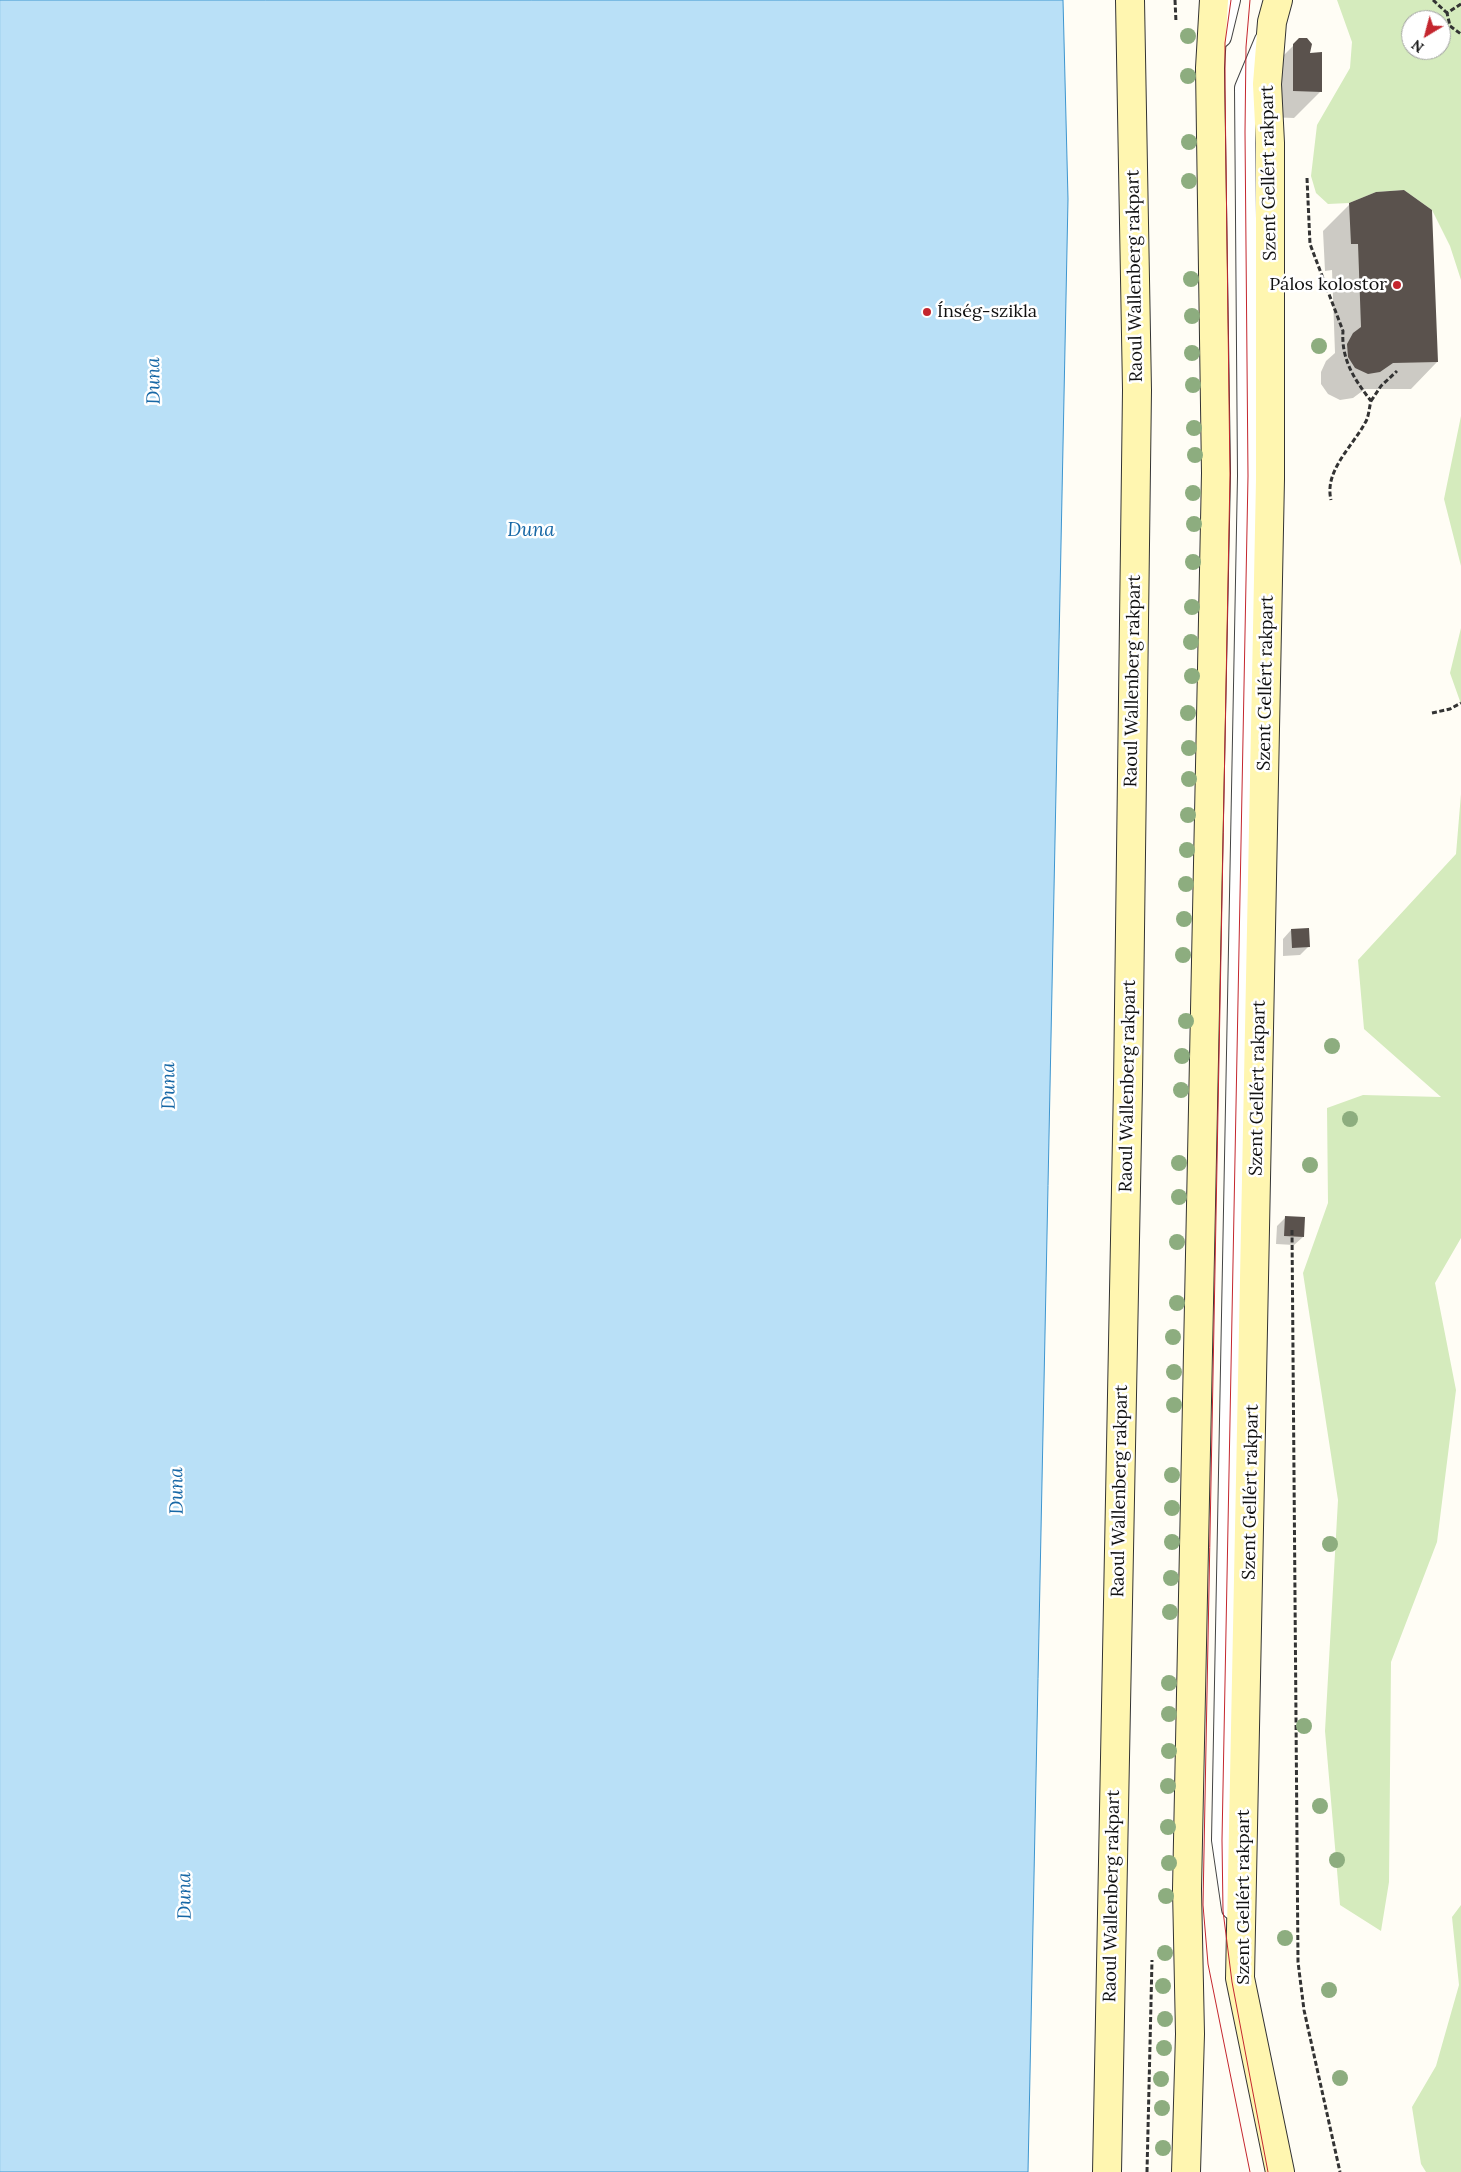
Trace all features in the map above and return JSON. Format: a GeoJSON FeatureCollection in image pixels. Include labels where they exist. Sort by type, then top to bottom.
{"type":"FeatureCollection","features":[{"type":"Feature","properties":{"kind":"main road","name":"Raoul Wallenberg rakpart"},"geometry":{"type":"LineString","coordinates":[[1107,2172],[1128,1074],[1137,390],[1130,0]]}},
{"type":"Feature","properties":{"kind":"main road"},"geometry":{"type":"LineString","coordinates":[[1186,2172],[1190,2034],[1187,1890],[1216,474],[1210,87],[1214,0]]}},
{"type":"Feature","properties":{"kind":"main road","name":"Szent Gellért rakpart"},"geometry":{"type":"LineString","coordinates":[[1275,11],[1267,84],[1270,142],[1270,479],[1243,1916],[1240,1978],[1280,2172]]}},
{"type":"Feature","properties":{"kind":"lane"},"geometry":{"type":"LineString","coordinates":[[1210,87],[1230,0]]}},
{"type":"Feature","properties":{"kind":"path"},"geometry":{"type":"LineString","coordinates":[[1433,0],[1444,10]]}},
{"type":"Feature","properties":{"kind":"path"},"geometry":{"type":"LineString","coordinates":[[1316,260],[1343,331],[1342,344],[1345,359],[1358,384],[1371,401]]}},
{"type":"Feature","properties":{"kind":"path"},"geometry":{"type":"LineString","coordinates":[[1331,500],[1330,494],[1335,471],[1343,455],[1367,421],[1371,401],[1381,386],[1396,370]]}},
{"type":"Feature","properties":{"kind":"path"},"geometry":{"type":"LineString","coordinates":[[1432,713],[1450,709],[1461,703]]}},
{"type":"Feature","properties":{"kind":"path"},"geometry":{"type":"LineString","coordinates":[[1285,1227],[1292,1227],[1294,1311],[1298,1962],[1306,2020],[1340,2172]]}},
{"type":"Feature","properties":{"kind":"green space"},"geometry":{"type":"Polygon","coordinates":[[[1337,0],[1461,0],[1461,280],[1450,246],[1432,210],[1404,190],[1376,192],[1349,203],[1328,204],[1316,193],[1311,176],[1317,125],[1350,68],[1352,42],[1337,0]]]}},
{"type":"Feature","properties":{"kind":"green space"},"geometry":{"type":"Polygon","coordinates":[[[1461,416],[1461,566],[1444,499],[1461,416]]]}},
{"type":"Feature","properties":{"kind":"green space"},"geometry":{"type":"Polygon","coordinates":[[[1461,628],[1461,704],[1450,673],[1461,628]]]}},
{"type":"Feature","properties":{"kind":"green space"},"geometry":{"type":"Polygon","coordinates":[[[1461,794],[1461,1238],[1435,1283],[1456,1390],[1437,1542],[1391,1662],[1389,1882],[1381,1931],[1340,1905],[1325,1731],[1338,1500],[1303,1273],[1328,1203],[1327,1108],[1363,1095],[1441,1097],[1364,1029],[1358,960],[1456,854],[1461,794]]]}},
{"type":"Feature","properties":{"kind":"green space"},"geometry":{"type":"Polygon","coordinates":[[[1461,1905],[1461,2172],[1426,2172],[1421,2164],[1412,2107],[1436,2066],[1459,1985],[1452,1917],[1461,1905]]]}},
{"type":"Feature","properties":{"kind":"water","name":"Duna"},"geometry":{"type":"Polygon","coordinates":[[[0,0],[1063,0],[1068,199],[1028,2172],[0,2172],[0,0]]]}},
{"type":"Feature","properties":{"kind":"building"},"geometry":{"type":"Polygon","coordinates":[[[1299,38],[1307,38],[1312,44],[1310,53],[1322,52],[1322,92],[1293,91],[1293,44],[1299,38]]]}},
{"type":"Feature","properties":{"kind":"building","name":"Pálos kolostor"},"geometry":{"type":"Polygon","coordinates":[[[1404,190],[1432,210],[1438,362],[1393,363],[1380,372],[1368,374],[1355,368],[1348,357],[1347,344],[1353,333],[1361,327],[1358,244],[1351,244],[1349,203],[1376,192],[1404,190]]]}},
{"type":"Feature","properties":{"kind":"building"},"geometry":{"type":"Polygon","coordinates":[[[1309,928],[1310,947],[1292,948],[1291,929],[1309,928]]]}},
{"type":"Feature","properties":{"kind":"building"},"geometry":{"type":"Polygon","coordinates":[[[1285,1216],[1305,1217],[1304,1237],[1284,1236],[1285,1216]]]}},
{"type":"Feature","properties":{"kind":"tram line"},"geometry":{"type":"LineString","coordinates":[[1231,0],[1225,43],[1230,475],[1203,1905],[1208,1964],[1250,2172]]}},
{"type":"Feature","properties":{"kind":"tram line"},"geometry":{"type":"LineString","coordinates":[[1250,0],[1246,47],[1245,132],[1248,476],[1222,1840],[1223,1911],[1232,1982],[1268,2172]]}},
{"type":"Feature","properties":{"kind":"place","name":"Pálos kolostor"},"geometry":{"type":"Point","coordinates":[1397,285]}},
{"type":"Feature","properties":{"kind":"place","name":"Ínség-szikla"},"geometry":{"type":"Point","coordinates":[927,312]}}]}
